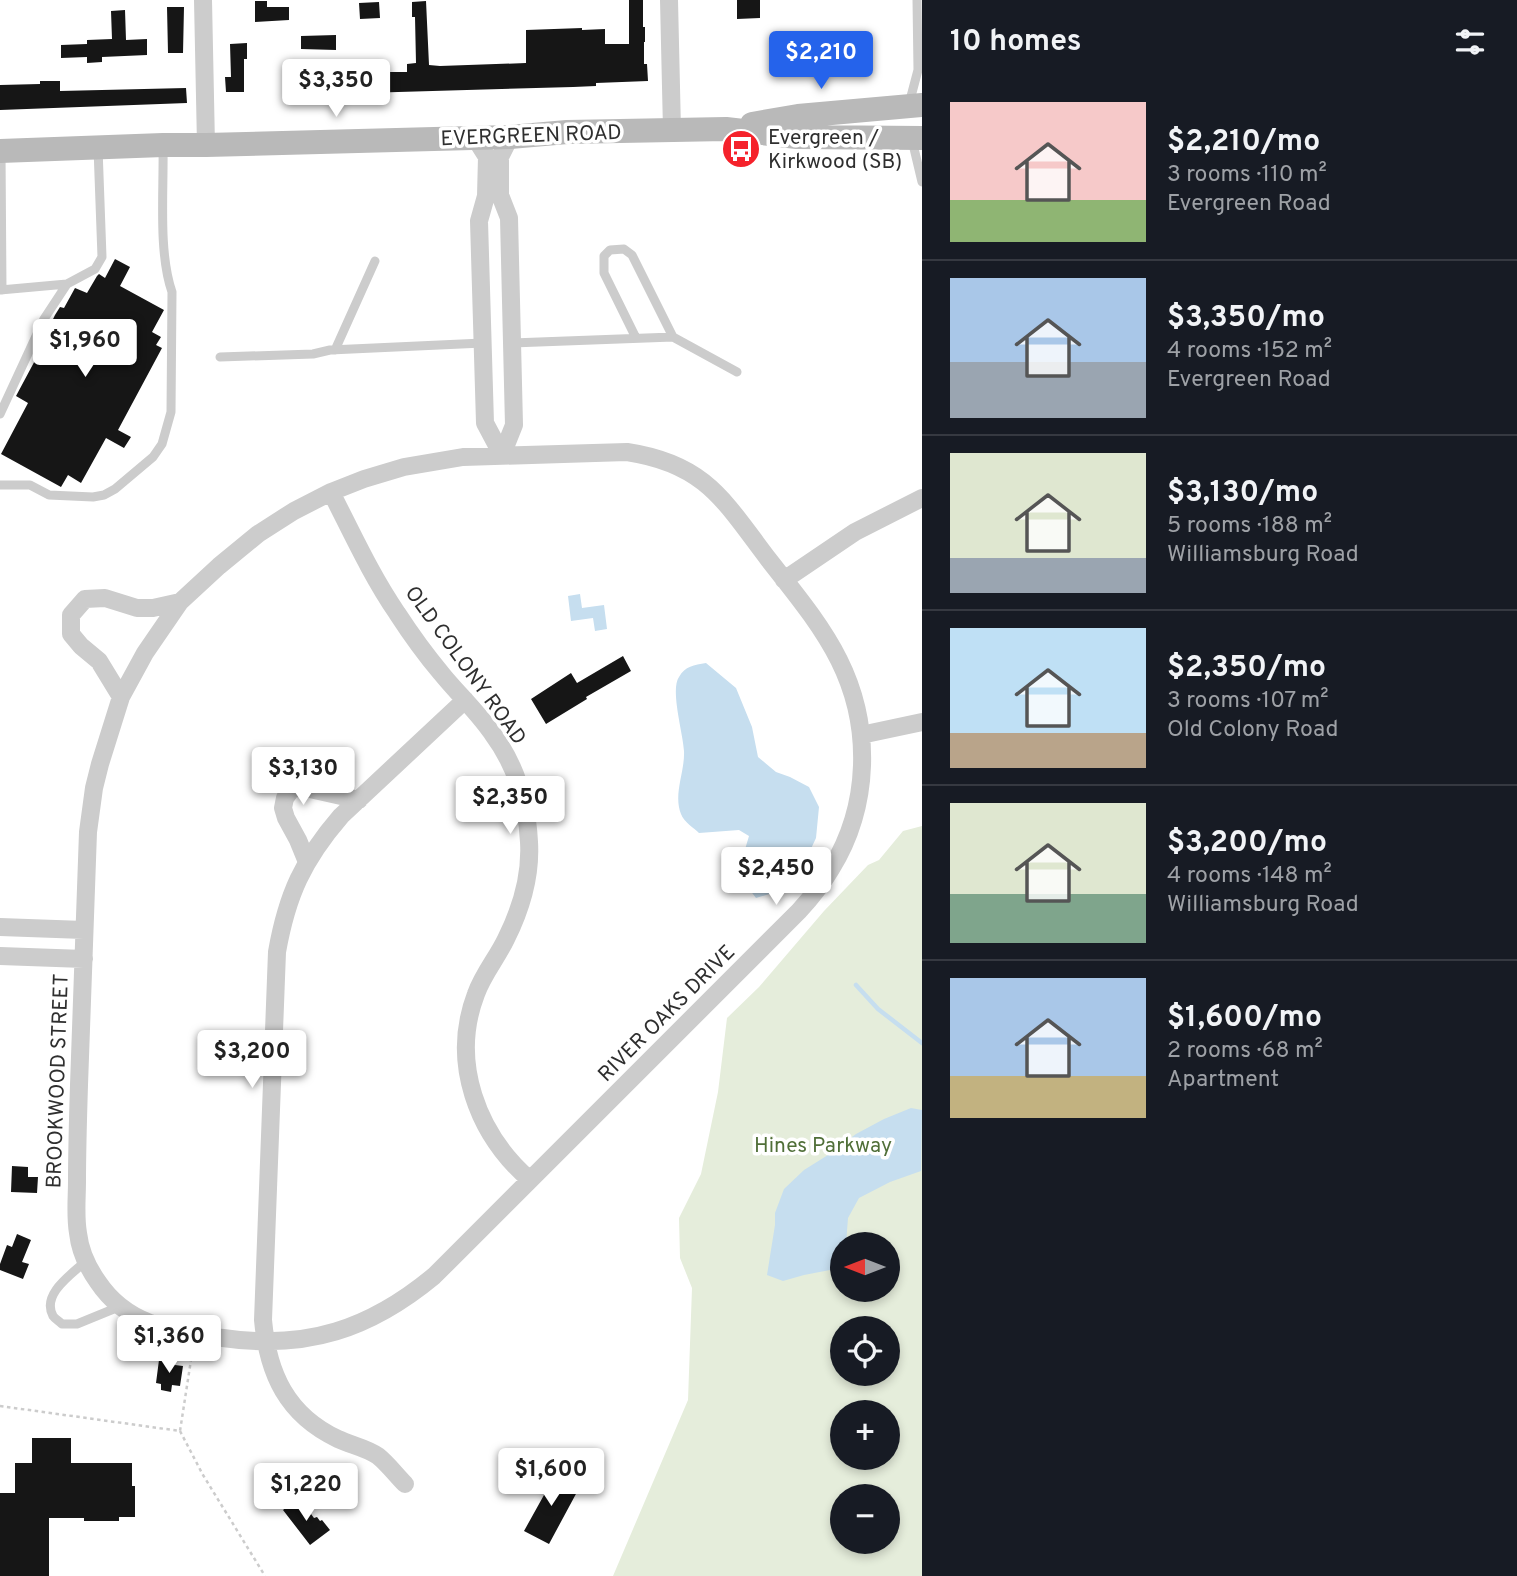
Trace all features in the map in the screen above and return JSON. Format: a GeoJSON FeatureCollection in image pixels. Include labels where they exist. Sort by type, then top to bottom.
{"type":"FeatureCollection","features":[{"type":"Feature","properties":{"kind":"street"},"geometry":{"type":"LineString","coordinates":[[203,0],[206,145]]}},
{"type":"Feature","properties":{"kind":"street"},"geometry":{"type":"LineString","coordinates":[[669,0],[672,130]]}},
{"type":"Feature","properties":{"kind":"street"},"geometry":{"type":"LineString","coordinates":[[915,105],[917,138]]}},
{"type":"Feature","properties":{"kind":"street","name":"EVERGREEN ROAD"},"geometry":{"type":"LineString","coordinates":[[726,129],[798,116],[915,105]]}},
{"type":"Feature","properties":{"kind":"street","name":"EVERGREEN ROAD"},"geometry":{"type":"LineString","coordinates":[[1,151],[726,129],[797,137],[917,138]]}},
{"type":"Feature","properties":{"kind":"street"},"geometry":{"type":"LineString","coordinates":[[502,455],[514,425],[509,218],[499,195],[499,157],[510,137]]}},
{"type":"Feature","properties":{"kind":"street"},"geometry":{"type":"LineString","coordinates":[[475,138],[487,157],[486,196],[479,221],[485,424],[502,455]]}},
{"type":"Feature","properties":{"kind":"street","name":"RIVER OAKS DRIVE"},"geometry":{"type":"LineString","coordinates":[[265,1342],[333,1333],[363,1322],[398,1304],[434,1276],[790,921],[819,888],[841,852],[855,814],[863,752],[856,703],[839,660],[822,629],[721,497],[699,478],[678,465],[651,455],[626,452],[502,455]]}},
{"type":"Feature","properties":{"kind":"street","name":"BROOKWOOD STREET"},"geometry":{"type":"LineString","coordinates":[[265,1342],[169,1330],[148,1323],[111,1298],[98,1283],[79,1241],[76,1215],[77,1133],[84,930],[90,813],[100,764],[121,697],[145,653],[180,602],[258,534],[331,492],[364,479],[404,467],[454,458],[502,455]]}},
{"type":"Feature","properties":{"kind":"street","name":"OLD COLONY ROAD"},"geometry":{"type":"LineString","coordinates":[[331,492],[368,565],[396,612],[428,656],[492,732],[512,767],[525,804],[529,844],[527,879],[518,912],[506,940],[482,980],[471,1009],[467,1040],[468,1072],[475,1103],[489,1132],[507,1158],[530,1180]]}},
{"type":"Feature","properties":{"kind":"street"},"geometry":{"type":"LineString","coordinates":[[784,580],[855,532],[922,498]]}},
{"type":"Feature","properties":{"kind":"street"},"geometry":{"type":"LineString","coordinates":[[121,697],[99,661],[71,635],[71,615],[85,599],[105,598],[137,608],[153,608],[180,602]]}},
{"type":"Feature","properties":{"kind":"street"},"geometry":{"type":"LineString","coordinates":[[405,1484],[378,1456],[323,1431],[295,1407],[274,1376],[265,1342],[263,1320],[277,952],[293,890],[325,835],[465,700]]}},
{"type":"Feature","properties":{"kind":"street"},"geometry":{"type":"LineString","coordinates":[[861,735],[922,722]]}},
{"type":"Feature","properties":{"kind":"street"},"geometry":{"type":"LineString","coordinates":[[307,862],[283,808],[285,798],[291,790],[301,787],[359,800]]}},
{"type":"Feature","properties":{"kind":"street"},"geometry":{"type":"LineString","coordinates":[[0,928],[84,930]]}},
{"type":"Feature","properties":{"kind":"street"},"geometry":{"type":"LineString","coordinates":[[0,956],[84,958]]}},
{"type":"Feature","properties":{"kind":"lane"},"geometry":{"type":"LineString","coordinates":[[915,105],[918,0]]}},
{"type":"Feature","properties":{"kind":"lane"},"geometry":{"type":"LineString","coordinates":[[917,138],[922,182]]}},
{"type":"Feature","properties":{"kind":"lane"},"geometry":{"type":"LineString","coordinates":[[0,485],[30,485],[49,495],[104,495],[153,457],[162,444],[171,412],[172,292],[167,277],[164,240],[163,145]]}},
{"type":"Feature","properties":{"kind":"lane"},"geometry":{"type":"LineString","coordinates":[[1,151],[1,290],[66,284],[95,269],[102,257],[98,148]]}},
{"type":"Feature","properties":{"kind":"lane"},"geometry":{"type":"LineString","coordinates":[[636,338],[604,273],[604,256],[610,250],[624,249],[632,255],[673,337]]}},
{"type":"Feature","properties":{"kind":"lane"},"geometry":{"type":"LineString","coordinates":[[335,350],[375,261]]}},
{"type":"Feature","properties":{"kind":"lane"},"geometry":{"type":"LineString","coordinates":[[0,414],[44,319],[66,284]]}},
{"type":"Feature","properties":{"kind":"lane"},"geometry":{"type":"LineString","coordinates":[[512,342],[673,337],[737,372]]}},
{"type":"Feature","properties":{"kind":"lane"},"geometry":{"type":"LineString","coordinates":[[219,357],[313,355],[335,350],[483,343]]}},
{"type":"Feature","properties":{"kind":"lane"},"geometry":{"type":"LineString","coordinates":[[86,1261],[56,1288],[51,1302],[53,1316],[62,1324],[77,1324],[121,1306]]}},
{"type":"Feature","properties":{"kind":"path"},"geometry":{"type":"LineString","coordinates":[[195,1334],[180,1431],[203,1475],[265,1576]]}},
{"type":"Feature","properties":{"kind":"path"},"geometry":{"type":"LineString","coordinates":[[0,1406],[180,1431]]}},
{"type":"Feature","properties":{"kind":"green space","name":"Hines Parkway"},"geometry":{"type":"Polygon","coordinates":[[[922,826],[922,1576],[613,1576],[688,1400],[692,1288],[680,1258],[679,1218],[701,1174],[718,1092],[727,1018],[759,987],[824,911],[868,865],[879,860],[903,831],[922,826]]]}},
{"type":"Feature","properties":{"kind":"water"},"geometry":{"type":"Polygon","coordinates":[[[580,594],[582,608],[604,605],[607,629],[595,631],[593,618],[571,621],[568,596],[580,594]]]}},
{"type":"Feature","properties":{"kind":"water"},"geometry":{"type":"Polygon","coordinates":[[[706,663],[736,688],[752,727],[758,757],[776,772],[809,787],[819,807],[816,838],[801,870],[782,890],[756,898],[743,881],[743,856],[749,836],[739,830],[699,833],[684,820],[679,806],[684,751],[676,701],[677,683],[681,673],[687,668],[706,663]]]}},
{"type":"Feature","properties":{"kind":"water"},"geometry":{"type":"Polygon","coordinates":[[[911,1108],[922,1110],[921,1171],[890,1182],[859,1198],[848,1218],[847,1232],[830,1232],[830,1270],[783,1281],[767,1275],[775,1213],[784,1189],[804,1170],[856,1134],[911,1108]]]}},
{"type":"Feature","properties":{"kind":"building"},"geometry":{"type":"Polygon","coordinates":[[[629,0],[643,0],[644,64],[647,64],[648,81],[596,83],[596,86],[573,87],[295,95],[294,75],[373,68],[373,72],[407,72],[407,64],[416,63],[412,2],[426,1],[429,65],[440,66],[526,63],[526,30],[605,29],[605,44],[629,44],[629,0]]]}},
{"type":"Feature","properties":{"kind":"building"},"geometry":{"type":"Polygon","coordinates":[[[737,0],[760,0],[760,18],[737,19],[737,0]]]}},
{"type":"Feature","properties":{"kind":"building"},"geometry":{"type":"Polygon","coordinates":[[[255,1],[267,1],[267,7],[289,7],[289,20],[255,22],[255,1]]]}},
{"type":"Feature","properties":{"kind":"building"},"geometry":{"type":"Polygon","coordinates":[[[379,2],[380,18],[360,19],[359,3],[379,2]]]}},
{"type":"Feature","properties":{"kind":"building"},"geometry":{"type":"Polygon","coordinates":[[[167,7],[184,7],[183,53],[168,53],[167,7]]]}},
{"type":"Feature","properties":{"kind":"building"},"geometry":{"type":"Polygon","coordinates":[[[125,10],[126,40],[147,39],[147,55],[102,57],[102,62],[87,63],[87,57],[61,58],[61,45],[112,39],[111,11],[125,10]]]}},
{"type":"Feature","properties":{"kind":"building"},"geometry":{"type":"Polygon","coordinates":[[[336,35],[336,50],[301,49],[301,36],[336,35]]]}},
{"type":"Feature","properties":{"kind":"building"},"geometry":{"type":"Polygon","coordinates":[[[247,43],[244,92],[226,92],[225,77],[231,77],[230,44],[247,43]]]}},
{"type":"Feature","properties":{"kind":"building"},"geometry":{"type":"Polygon","coordinates":[[[40,81],[60,81],[60,91],[186,88],[187,103],[0,110],[0,85],[40,84],[40,81]]]}},
{"type":"Feature","properties":{"kind":"building"},"geometry":{"type":"Polygon","coordinates":[[[115,259],[130,267],[120,286],[164,310],[152,332],[161,337],[156,345],[162,348],[118,430],[131,437],[124,448],[106,438],[81,483],[68,475],[61,487],[1,454],[28,403],[16,396],[55,315],[60,307],[64,308],[75,288],[87,293],[99,274],[105,278],[115,259]]]}},
{"type":"Feature","properties":{"kind":"building"},"geometry":{"type":"Polygon","coordinates":[[[623,656],[631,671],[546,724],[531,699],[571,673],[577,683],[623,656]]]}},
{"type":"Feature","properties":{"kind":"building"},"geometry":{"type":"Polygon","coordinates":[[[12,1166],[28,1167],[28,1177],[38,1177],[37,1193],[11,1192],[12,1166]]]}},
{"type":"Feature","properties":{"kind":"building"},"geometry":{"type":"Polygon","coordinates":[[[17,1234],[31,1240],[22,1262],[29,1264],[23,1279],[0,1270],[7,1245],[12,1247],[17,1234]]]}},
{"type":"Feature","properties":{"kind":"building"},"geometry":{"type":"Polygon","coordinates":[[[159,1360],[183,1366],[180,1386],[172,1385],[171,1392],[161,1390],[161,1384],[156,1383],[159,1360]]]}},
{"type":"Feature","properties":{"kind":"building"},"geometry":{"type":"Polygon","coordinates":[[[32,1438],[71,1438],[71,1463],[132,1463],[135,1517],[119,1517],[119,1521],[49,1518],[49,1576],[0,1576],[0,1493],[15,1493],[15,1463],[32,1463],[32,1438]]]}},
{"type":"Feature","properties":{"kind":"building"},"geometry":{"type":"Polygon","coordinates":[[[560,1469],[563,1484],[577,1492],[549,1544],[524,1531],[549,1486],[546,1472],[560,1469]]]}},
{"type":"Feature","properties":{"kind":"building"},"geometry":{"type":"Polygon","coordinates":[[[295,1500],[309,1515],[322,1520],[330,1530],[310,1545],[283,1510],[295,1500]]]}},
{"type":"Feature","properties":{"kind":"waterway"},"geometry":{"type":"LineString","coordinates":[[856,985],[878,1009],[922,1043]]}},
{"type":"Feature","properties":{"kind":"place","name":"Evergreen / Kirkwood (SB)"},"geometry":{"type":"Point","coordinates":[741,149]}}]}
